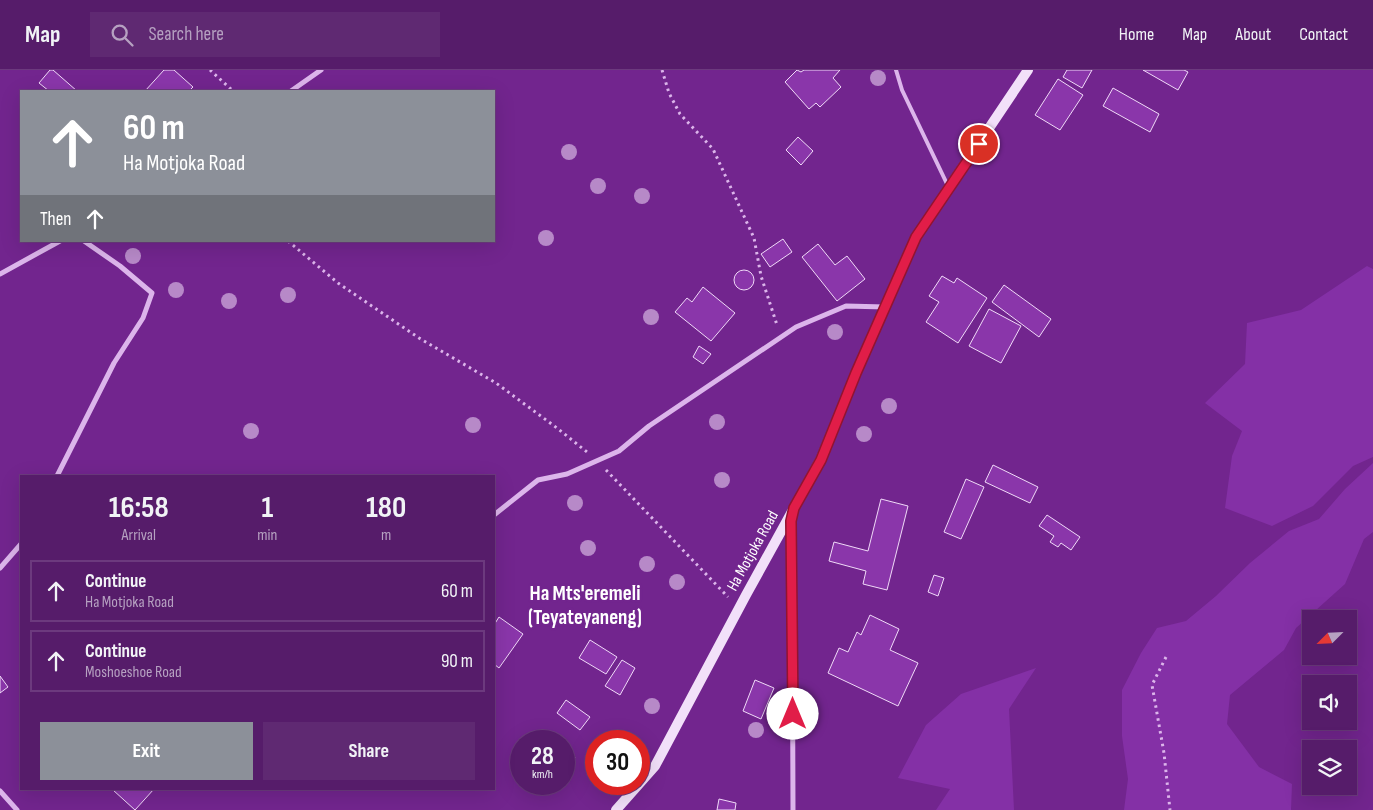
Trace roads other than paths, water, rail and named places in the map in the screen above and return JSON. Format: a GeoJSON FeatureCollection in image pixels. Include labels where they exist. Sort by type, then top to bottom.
{"type":"FeatureCollection","features":[{"type":"Feature","properties":{"kind":"street"},"geometry":{"type":"LineString","coordinates":[[292,90],[321,70]]}},
{"type":"Feature","properties":{"kind":"street","name":"Ha Motjoka Road"},"geometry":{"type":"LineString","coordinates":[[616,810],[655,766],[739,608],[821,460],[856,373],[916,237],[1028,70]]}},
{"type":"Feature","properties":{"kind":"street"},"geometry":{"type":"LineString","coordinates":[[0,274],[58,242]]}},
{"type":"Feature","properties":{"kind":"street"},"geometry":{"type":"LineString","coordinates":[[58,475],[114,363],[143,318],[152,293],[120,266],[85,242]]}},
{"type":"Feature","properties":{"kind":"street"},"geometry":{"type":"LineString","coordinates":[[495,514],[538,480],[567,474],[619,451],[649,426],[796,327],[846,306],[886,307]]}},
{"type":"Feature","properties":{"kind":"street"},"geometry":{"type":"LineString","coordinates":[[793,810],[791,521],[794,508]]}},
{"type":"Feature","properties":{"kind":"street"},"geometry":{"type":"LineString","coordinates":[[0,568],[20,545]]}},
{"type":"Feature","properties":{"kind":"street"},"geometry":{"type":"LineString","coordinates":[[0,791],[17,810]]}},
{"type":"Feature","properties":{"kind":"lane"},"geometry":{"type":"LineString","coordinates":[[896,70],[902,90],[949,188]]}},
{"type":"Feature","properties":{"kind":"district","name":"Ha Mts'eremeli (Teyateyaneng)"},"geometry":{"type":"Point","coordinates":[585,605]}}]}
